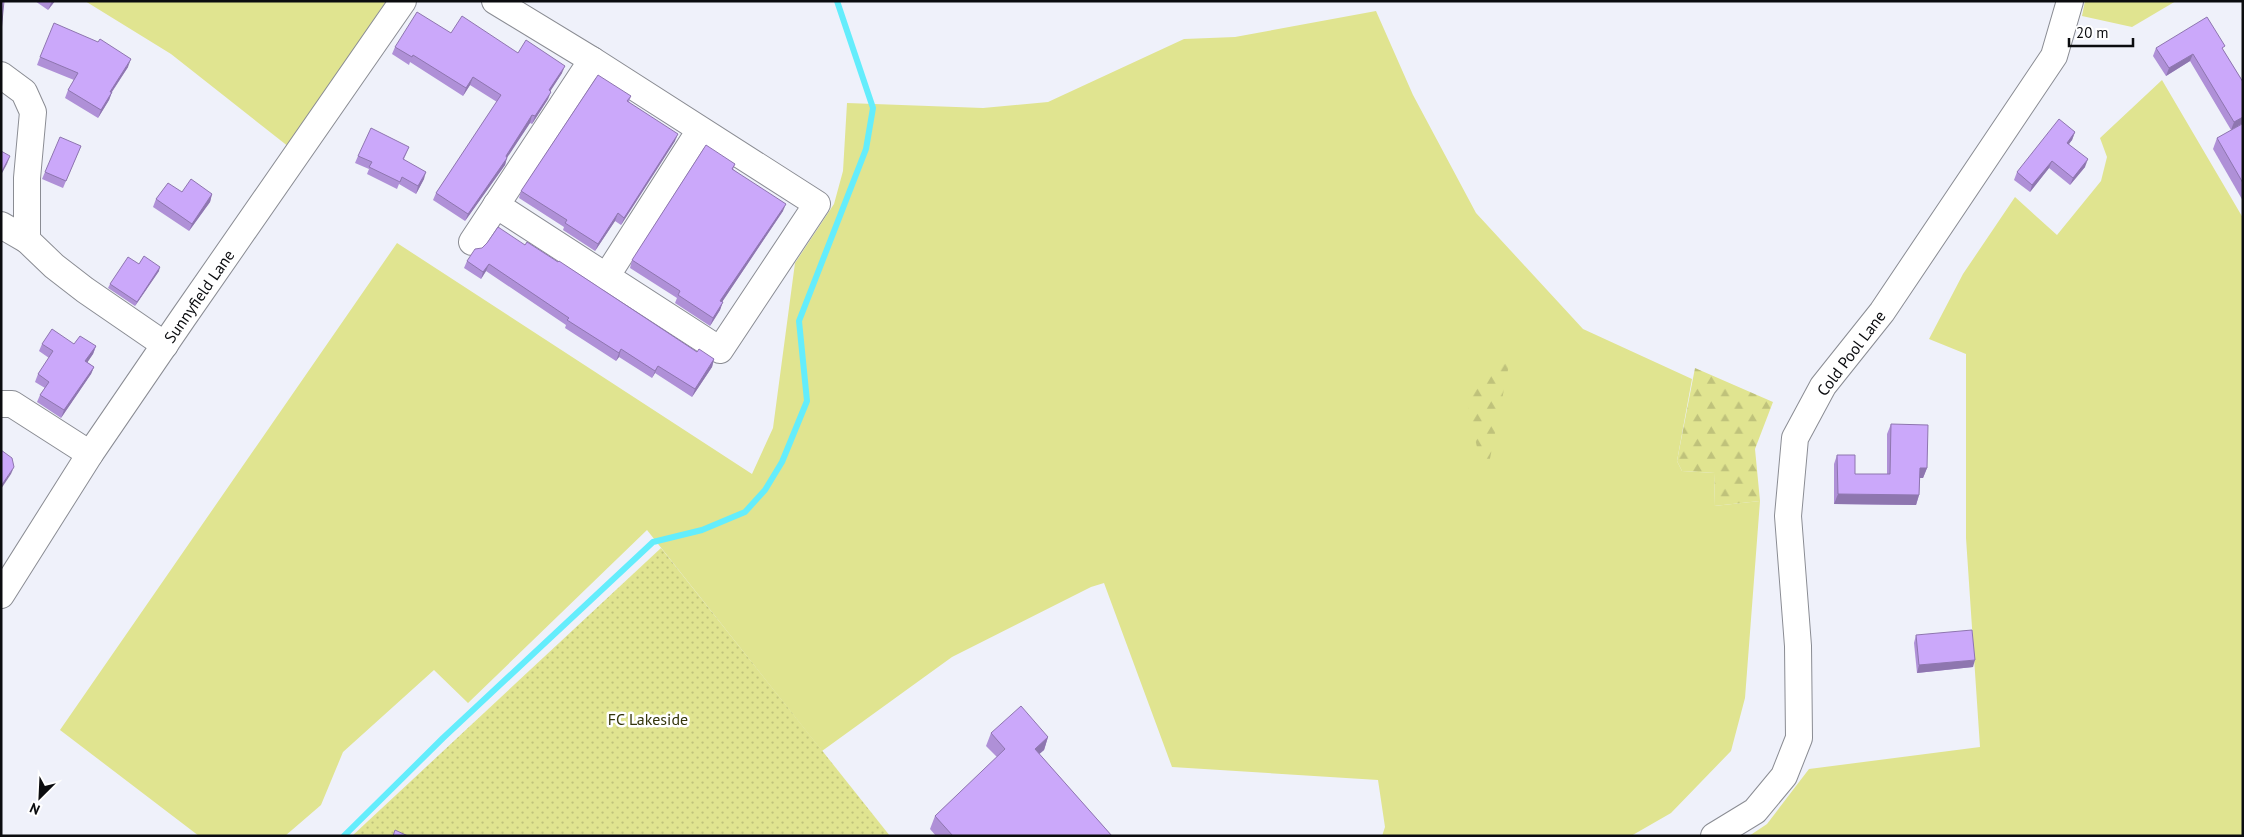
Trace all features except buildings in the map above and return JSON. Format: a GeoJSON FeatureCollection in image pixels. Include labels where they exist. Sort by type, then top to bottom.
{"type":"FeatureCollection","features":[{"type":"Feature","properties":{"kind":"street","name":"Sunnyfield Lane"},"geometry":{"type":"LineString","coordinates":[[1,595],[90,454],[403,1]]}},
{"type":"Feature","properties":{"kind":"street"},"geometry":{"type":"LineString","coordinates":[[495,1],[592,60],[817,204],[720,350],[496,205]]}},
{"type":"Feature","properties":{"kind":"street","name":"Cold Pool Lane"},"geometry":{"type":"LineString","coordinates":[[1714,836],[1755,811],[1784,776],[1799,738],[1798,646],[1788,516],[1795,438],[1823,386],[1882,312],[2054,56],[2070,1]]}},
{"type":"Feature","properties":{"kind":"street"},"geometry":{"type":"LineString","coordinates":[[472,242],[592,60]]}},
{"type":"Feature","properties":{"kind":"street"},"geometry":{"type":"LineString","coordinates":[[1,75],[24,92],[33,112],[27,178],[27,240]]}},
{"type":"Feature","properties":{"kind":"street"},"geometry":{"type":"LineString","coordinates":[[606,277],[700,130]]}},
{"type":"Feature","properties":{"kind":"street"},"geometry":{"type":"LineString","coordinates":[[1,225],[27,240],[54,266],[85,290],[165,345]]}},
{"type":"Feature","properties":{"kind":"street"},"geometry":{"type":"LineString","coordinates":[[1,404],[12,404],[90,454]]}},
{"type":"Feature","properties":{"kind":"green space"},"geometry":{"type":"Polygon","coordinates":[[[85,1],[386,1],[289,147],[171,54],[85,1]]]}},
{"type":"Feature","properties":{"kind":"green space"},"geometry":{"type":"Polygon","coordinates":[[[2085,1],[2176,1],[2132,27],[2082,16],[2085,1]]]}},
{"type":"Feature","properties":{"kind":"green space"},"geometry":{"type":"Polygon","coordinates":[[[1376,11],[1413,95],[1476,213],[1583,329],[1692,379],[1677,461],[1682,471],[1715,473],[1714,506],[1760,501],[1745,698],[1731,751],[1671,813],[1631,836],[1382,836],[1385,827],[1378,780],[1172,767],[1104,583],[1091,587],[952,657],[822,751],[647,530],[468,703],[434,670],[343,752],[321,805],[285,836],[199,836],[60,730],[397,243],[752,474],[773,428],[795,263],[834,204],[843,171],[847,103],[983,108],[1048,102],[1184,39],[1235,37],[1376,11]]]}},
{"type":"Feature","properties":{"kind":"green space"},"geometry":{"type":"Polygon","coordinates":[[[2162,80],[2243,218],[2243,836],[1749,836],[1767,824],[1809,769],[1980,747],[1966,538],[1966,354],[1929,339],[1963,274],[2015,197],[2057,235],[2101,181],[2107,157],[2100,138],[2162,80]]]}},
{"type":"Feature","properties":{"kind":"green space"},"geometry":{"type":"Polygon","coordinates":[[[1511,355],[1485,483],[1464,389],[1511,355]]]}},
{"type":"Feature","properties":{"kind":"green space"},"geometry":{"type":"Polygon","coordinates":[[[1695,368],[1773,402],[1755,449],[1760,501],[1714,506],[1715,473],[1682,471],[1677,461],[1695,368]]]}},
{"type":"Feature","properties":{"kind":"green space","name":"FC Lakeside"},"geometry":{"type":"Polygon","coordinates":[[[661,548],[890,836],[352,836],[661,548]]]}},
{"type":"Feature","properties":{"kind":"waterway"},"geometry":{"type":"LineString","coordinates":[[344,836],[443,738],[653,542],[702,530],[745,512],[765,490],[782,462],[807,401],[799,321],[866,149],[873,108],[837,1]]}}]}
